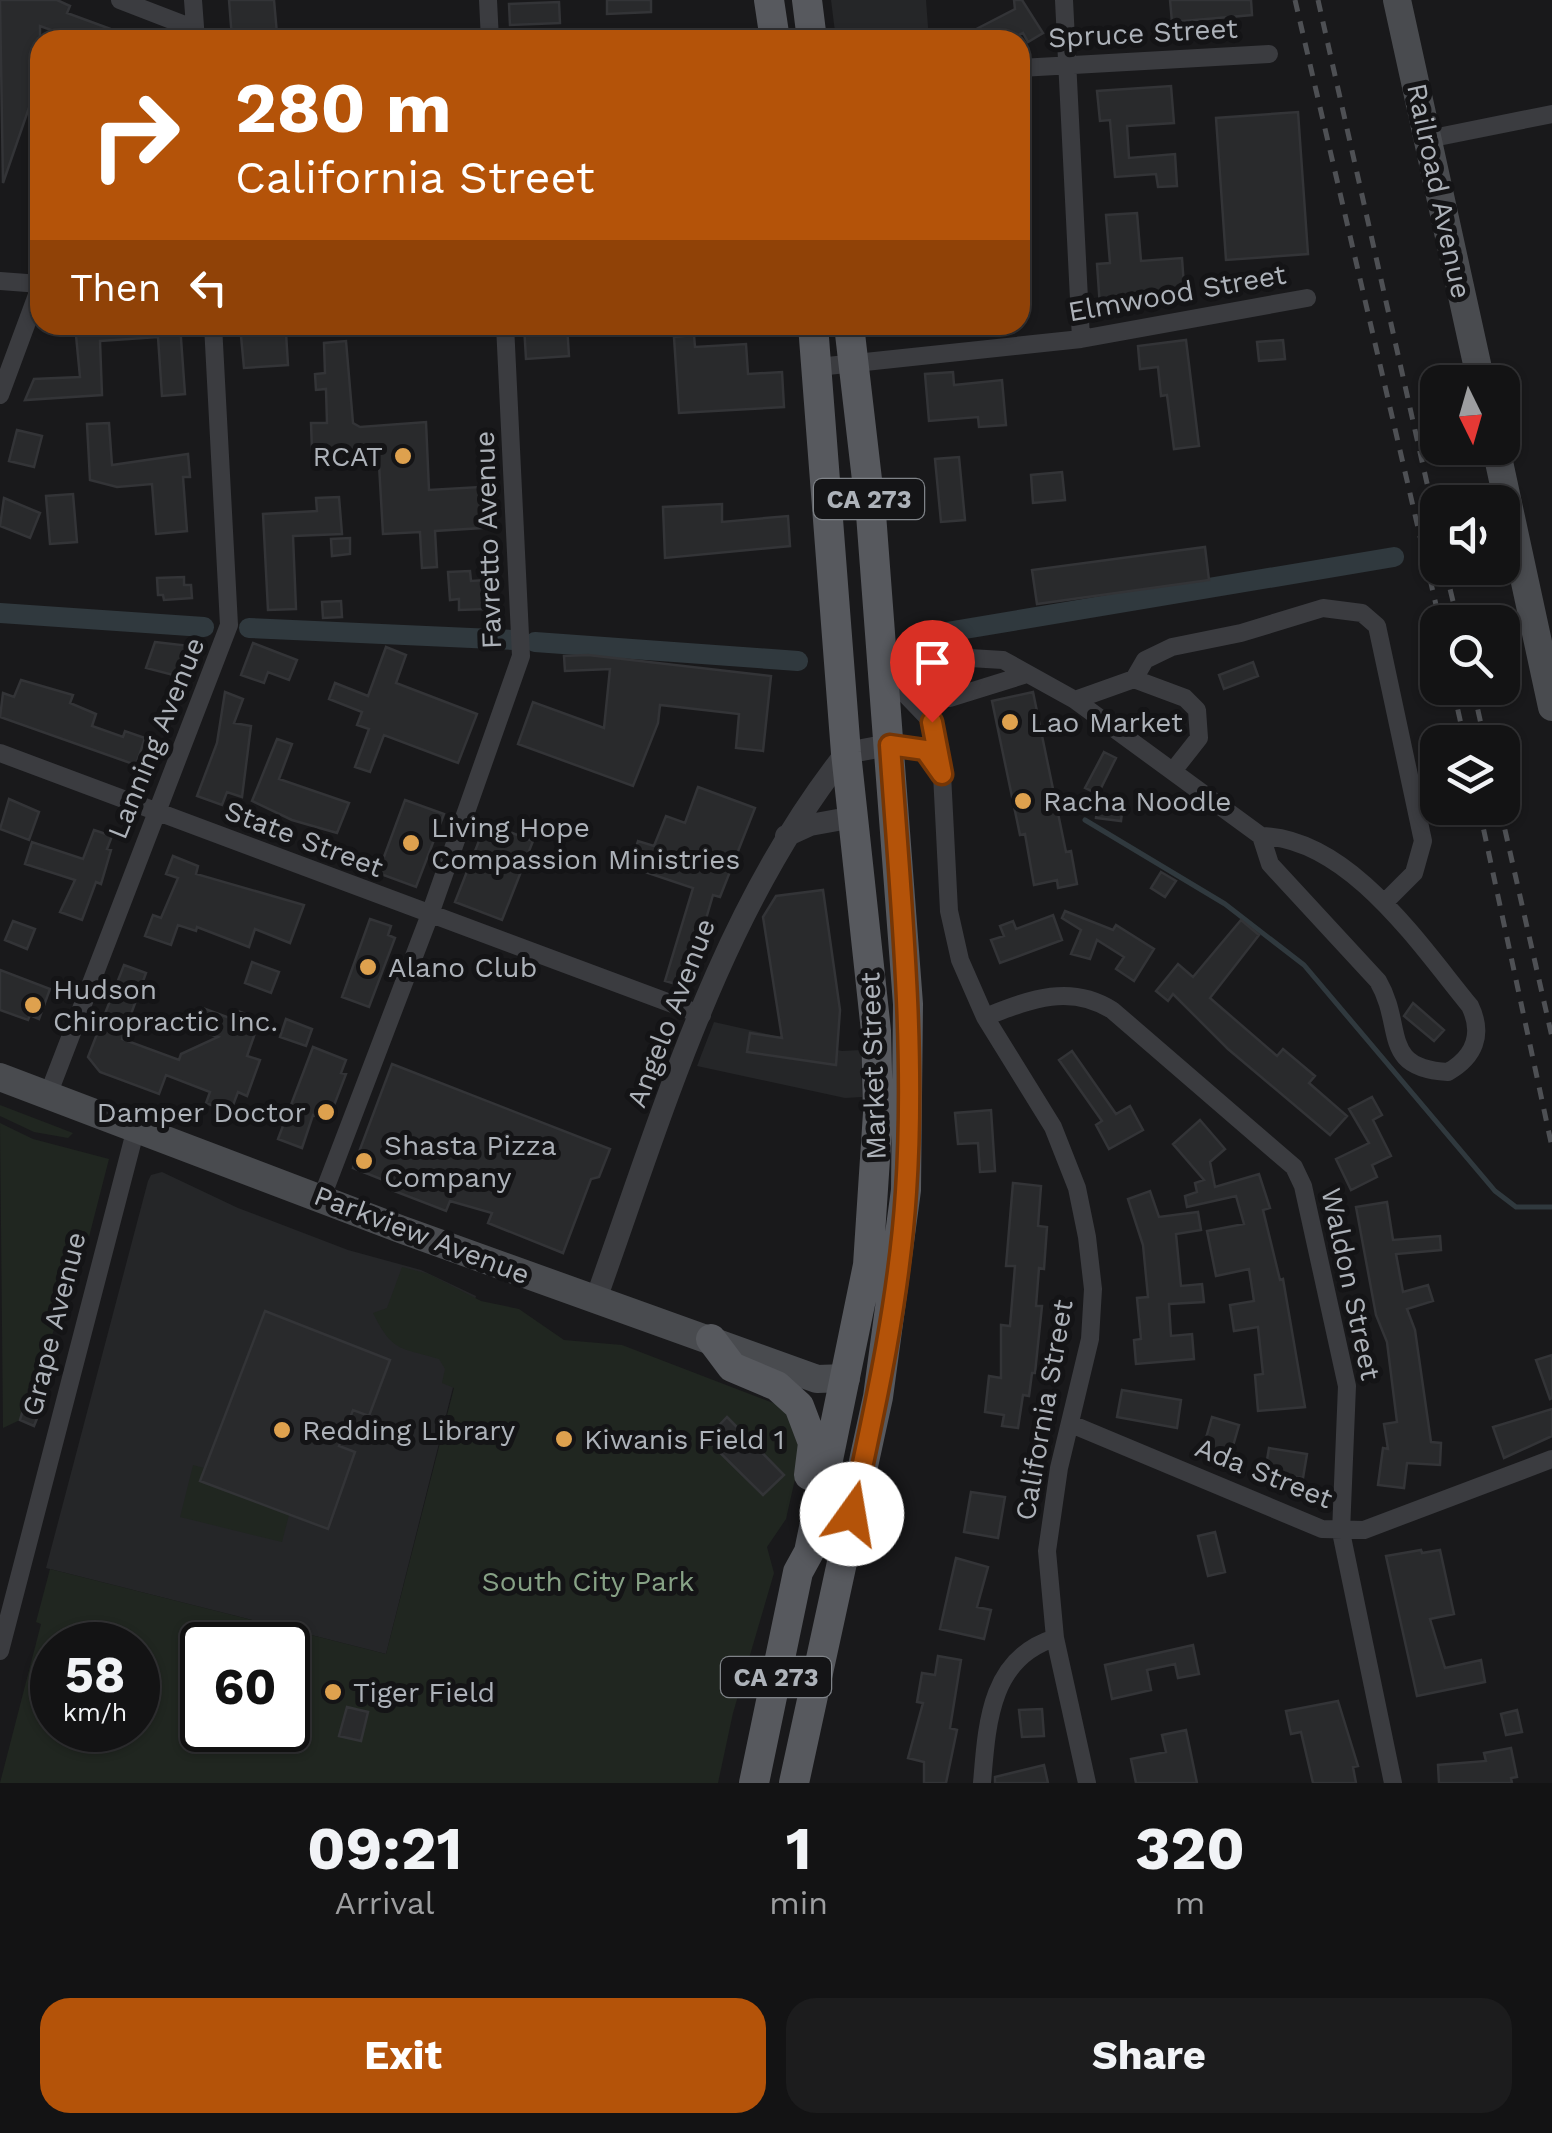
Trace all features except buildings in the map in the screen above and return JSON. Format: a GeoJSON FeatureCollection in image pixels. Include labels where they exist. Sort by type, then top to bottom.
{"type":"FeatureCollection","features":[{"type":"Feature","properties":{"kind":"main road"},"geometry":{"type":"LineString","coordinates":[[770,0],[774,30]]}},
{"type":"Feature","properties":{"kind":"main road"},"geometry":{"type":"LineString","coordinates":[[807,0],[811,30]]}},
{"type":"Feature","properties":{"kind":"main road","name":"Railroad Avenue"},"geometry":{"type":"LineString","coordinates":[[1397,0],[1478,365]]}},
{"type":"Feature","properties":{"kind":"main road","name":"CA 273"},"geometry":{"type":"LineString","coordinates":[[814,335],[846,753]]}},
{"type":"Feature","properties":{"kind":"main road","name":"CA 273"},"geometry":{"type":"LineString","coordinates":[[794,1783],[888,1340],[906,1190],[909,1064],[890,745],[851,335]]}},
{"type":"Feature","properties":{"kind":"main road"},"geometry":{"type":"LineString","coordinates":[[1501,465],[1543,622],[1552,707]]}},
{"type":"Feature","properties":{"kind":"main road","name":"Market Street"},"geometry":{"type":"LineString","coordinates":[[846,753],[876,1031],[878,1114],[868,1264],[846,1378]]}},
{"type":"Feature","properties":{"kind":"main road","name":"Parkview Avenue"},"geometry":{"type":"LineString","coordinates":[[0,1077],[817,1378],[846,1378]]}},
{"type":"Feature","properties":{"kind":"main road"},"geometry":{"type":"LineString","coordinates":[[711,1338],[732,1367],[790,1396],[809,1425],[814,1456],[795,1550],[798,1572]]}},
{"type":"Feature","properties":{"kind":"main road"},"geometry":{"type":"LineString","coordinates":[[843,1553],[834,1526],[858,1421],[846,1378],[866,1366],[888,1340]]}},
{"type":"Feature","properties":{"kind":"main road","name":"CA 273"},"geometry":{"type":"LineString","coordinates":[[754,1783],[798,1572],[809,1552],[846,1378]]}},
{"type":"Feature","properties":{"kind":"street"},"geometry":{"type":"LineString","coordinates":[[120,0],[186,30]]}},
{"type":"Feature","properties":{"kind":"street"},"geometry":{"type":"LineString","coordinates":[[194,0],[195,30]]}},
{"type":"Feature","properties":{"kind":"street"},"geometry":{"type":"LineString","coordinates":[[488,0],[490,30]]}},
{"type":"Feature","properties":{"kind":"street"},"geometry":{"type":"LineString","coordinates":[[1064,0],[1081,339]]}},
{"type":"Feature","properties":{"kind":"street","name":"Spruce Street"},"geometry":{"type":"LineString","coordinates":[[1030,67],[1269,54]]}},
{"type":"Feature","properties":{"kind":"street"},"geometry":{"type":"LineString","coordinates":[[1428,139],[1552,114]]}},
{"type":"Feature","properties":{"kind":"street"},"geometry":{"type":"LineString","coordinates":[[0,280],[30,284]]}},
{"type":"Feature","properties":{"kind":"street","name":"Elmwood Street"},"geometry":{"type":"LineString","coordinates":[[818,368],[1081,339],[1307,298]]}},
{"type":"Feature","properties":{"kind":"street"},"geometry":{"type":"LineString","coordinates":[[0,395],[30,312]]}},
{"type":"Feature","properties":{"kind":"street","name":"Lanning Avenue"},"geometry":{"type":"LineString","coordinates":[[48,1095],[230,625],[214,335]]}},
{"type":"Feature","properties":{"kind":"street","name":"Favretto Avenue"},"geometry":{"type":"LineString","coordinates":[[322,1197],[429,917],[523,640],[506,335]]}},
{"type":"Feature","properties":{"kind":"street"},"geometry":{"type":"LineString","coordinates":[[1075,700],[1134,679],[1145,660],[1172,648],[1242,634],[1322,608],[1362,613],[1377,626],[1423,841],[1414,873],[1384,903]]}},
{"type":"Feature","properties":{"kind":"street"},"geometry":{"type":"LineString","coordinates":[[924,702],[939,668],[970,658],[1003,660],[1075,700],[1261,836],[1288,837],[1384,903],[1470,1006],[1478,1021],[1476,1042],[1466,1062],[1448,1072],[1409,1064],[1396,1048],[1392,1004],[1378,982],[1270,864],[1261,836]]}},
{"type":"Feature","properties":{"kind":"street","name":"California Street"},"geometry":{"type":"LineString","coordinates":[[885,673],[924,702],[936,730],[952,927],[965,974],[985,1017],[1053,1127],[1083,1214],[1092,1313],[1055,1489],[1048,1551],[1055,1638],[1087,1783]]}},
{"type":"Feature","properties":{"kind":"street"},"geometry":{"type":"LineString","coordinates":[[924,702],[966,694],[1027,674]]}},
{"type":"Feature","properties":{"kind":"street"},"geometry":{"type":"LineString","coordinates":[[1134,679],[1184,698],[1197,710],[1199,738],[1173,771]]}},
{"type":"Feature","properties":{"kind":"street"},"geometry":{"type":"LineString","coordinates":[[846,753],[890,745],[925,750],[942,774]]}},
{"type":"Feature","properties":{"kind":"street","name":"Angelo Avenue"},"geometry":{"type":"LineString","coordinates":[[596,1299],[742,912],[786,836],[846,753]]}},
{"type":"Feature","properties":{"kind":"street","name":"State Street"},"geometry":{"type":"LineString","coordinates":[[0,754],[429,917],[702,1015]]}},
{"type":"Feature","properties":{"kind":"street"},"geometry":{"type":"LineString","coordinates":[[786,836],[810,825],[854,818]]}},
{"type":"Feature","properties":{"kind":"street","name":"Waldon Street"},"geometry":{"type":"LineString","coordinates":[[985,1017],[1055,994],[1088,997],[1140,1034],[1294,1168],[1303,1186],[1346,1386],[1341,1532],[1393,1783]]}},
{"type":"Feature","properties":{"kind":"street","name":"Grape Avenue"},"geometry":{"type":"LineString","coordinates":[[0,1651],[136,1128]]}},
{"type":"Feature","properties":{"kind":"street","name":"Ada Street"},"geometry":{"type":"LineString","coordinates":[[1071,1424],[1322,1529],[1341,1532],[1364,1530],[1552,1459]]}},
{"type":"Feature","properties":{"kind":"street"},"geometry":{"type":"LineString","coordinates":[[982,1783],[993,1699],[1000,1681],[1021,1654],[1055,1638]]}},
{"type":"Feature","properties":{"kind":"shaded area"},"geometry":{"type":"Polygon","coordinates":[[[831,0],[926,0],[928,30],[835,30],[831,0]]]}},
{"type":"Feature","properties":{"kind":"shaded area"},"geometry":{"type":"Polygon","coordinates":[[[714,1022],[842,1051],[861,1050],[862,1097],[845,1098],[697,1066],[714,1022]]]}},
{"type":"Feature","properties":{"kind":"shaded area"},"geometry":{"type":"Polygon","coordinates":[[[162,1172],[238,1208],[348,1250],[421,1270],[476,1296],[386,1654],[310,1635],[310,1622],[259,1622],[46,1568],[151,1175],[162,1172]]]}},
{"type":"Feature","properties":{"kind":"green space"},"geometry":{"type":"Polygon","coordinates":[[[0,1105],[73,1133],[68,1138],[34,1132],[0,1116],[0,1105]]]}},
{"type":"Feature","properties":{"kind":"green space"},"geometry":{"type":"Polygon","coordinates":[[[0,1123],[33,1139],[109,1159],[89,1237],[20,1420],[3,1428],[0,1123]]]}},
{"type":"Feature","properties":{"kind":"green space","name":"South City Park"},"geometry":{"type":"Polygon","coordinates":[[[402,1267],[429,1274],[481,1301],[519,1309],[564,1340],[622,1345],[776,1404],[791,1418],[799,1437],[798,1466],[786,1519],[767,1547],[774,1573],[733,1713],[718,1783],[0,1783],[30,1667],[30,1752],[160,1752],[160,1622],[36,1622],[50,1569],[260,1622],[180,1622],[180,1752],[310,1752],[310,1635],[386,1654],[454,1388],[442,1383],[445,1369],[439,1359],[392,1342],[373,1313],[387,1308],[402,1267]]]}},
{"type":"Feature","properties":{"kind":"green space"},"geometry":{"type":"Polygon","coordinates":[[[214,1444],[341,1491],[328,1529],[289,1515],[282,1542],[180,1517],[193,1465],[204,1468],[214,1444]]]}},
{"type":"Feature","properties":{"kind":"waterway"},"geometry":{"type":"LineString","coordinates":[[917,637],[1394,557]]}},
{"type":"Feature","properties":{"kind":"waterway"},"geometry":{"type":"LineString","coordinates":[[0,613],[204,627]]}},
{"type":"Feature","properties":{"kind":"waterway"},"geometry":{"type":"LineString","coordinates":[[249,628],[515,640]]}},
{"type":"Feature","properties":{"kind":"waterway"},"geometry":{"type":"LineString","coordinates":[[535,642],[798,661]]}},
{"type":"Feature","properties":{"kind":"waterway"},"geometry":{"type":"LineString","coordinates":[[922,664],[931,670]]}},
{"type":"Feature","properties":{"kind":"waterway"},"geometry":{"type":"LineString","coordinates":[[1085,820],[1225,904],[1304,965],[1495,1191],[1516,1207],[1552,1207]]}},
{"type":"Feature","properties":{"kind":"railway"},"geometry":{"type":"LineString","coordinates":[[1295,0],[1436,605]]}},
{"type":"Feature","properties":{"kind":"railway"},"geometry":{"type":"LineString","coordinates":[[1318,0],[1427,485]]}},
{"type":"Feature","properties":{"kind":"railway"},"geometry":{"type":"LineString","coordinates":[[1449,585],[1454,605]]}},
{"type":"Feature","properties":{"kind":"railway"},"geometry":{"type":"LineString","coordinates":[[1457,705],[1461,725]]}},
{"type":"Feature","properties":{"kind":"railway"},"geometry":{"type":"LineString","coordinates":[[1477,705],[1481,725]]}},
{"type":"Feature","properties":{"kind":"railway"},"geometry":{"type":"LineString","coordinates":[[1483,825],[1552,1147]]}},
{"type":"Feature","properties":{"kind":"railway"},"geometry":{"type":"LineString","coordinates":[[1504,825],[1552,1037]]}},
{"type":"Feature","properties":{"kind":"place","name":"RCAT"},"geometry":{"type":"Point","coordinates":[403,456]}},
{"type":"Feature","properties":{"kind":"place","name":"Lao Market"},"geometry":{"type":"Point","coordinates":[1010,722]}},
{"type":"Feature","properties":{"kind":"place","name":"Racha Noodle"},"geometry":{"type":"Point","coordinates":[1023,801]}},
{"type":"Feature","properties":{"kind":"place","name":"Living Hope Compassion Ministries"},"geometry":{"type":"Point","coordinates":[411,843]}},
{"type":"Feature","properties":{"kind":"place","name":"Alano Club"},"geometry":{"type":"Point","coordinates":[368,967]}},
{"type":"Feature","properties":{"kind":"place","name":"Hudson Chiropractic Inc."},"geometry":{"type":"Point","coordinates":[33,1005]}},
{"type":"Feature","properties":{"kind":"place","name":"Damper Doctor"},"geometry":{"type":"Point","coordinates":[326,1112]}},
{"type":"Feature","properties":{"kind":"place","name":"Shasta Pizza Company"},"geometry":{"type":"Point","coordinates":[364,1161]}},
{"type":"Feature","properties":{"kind":"place","name":"Redding Library"},"geometry":{"type":"Point","coordinates":[282,1430]}},
{"type":"Feature","properties":{"kind":"place","name":"Kiwanis Field 1"},"geometry":{"type":"Point","coordinates":[564,1439]}},
{"type":"Feature","properties":{"kind":"place","name":"Tiger Field"},"geometry":{"type":"Point","coordinates":[333,1692]}},
{"type":"Feature","properties":{"kind":"route"},"geometry":{"type":"LineString","coordinates":[[852,1514],[883,1369],[906,1190],[908,1004],[890,745],[925,750],[942,774],[938,737],[932,722]]}}]}
